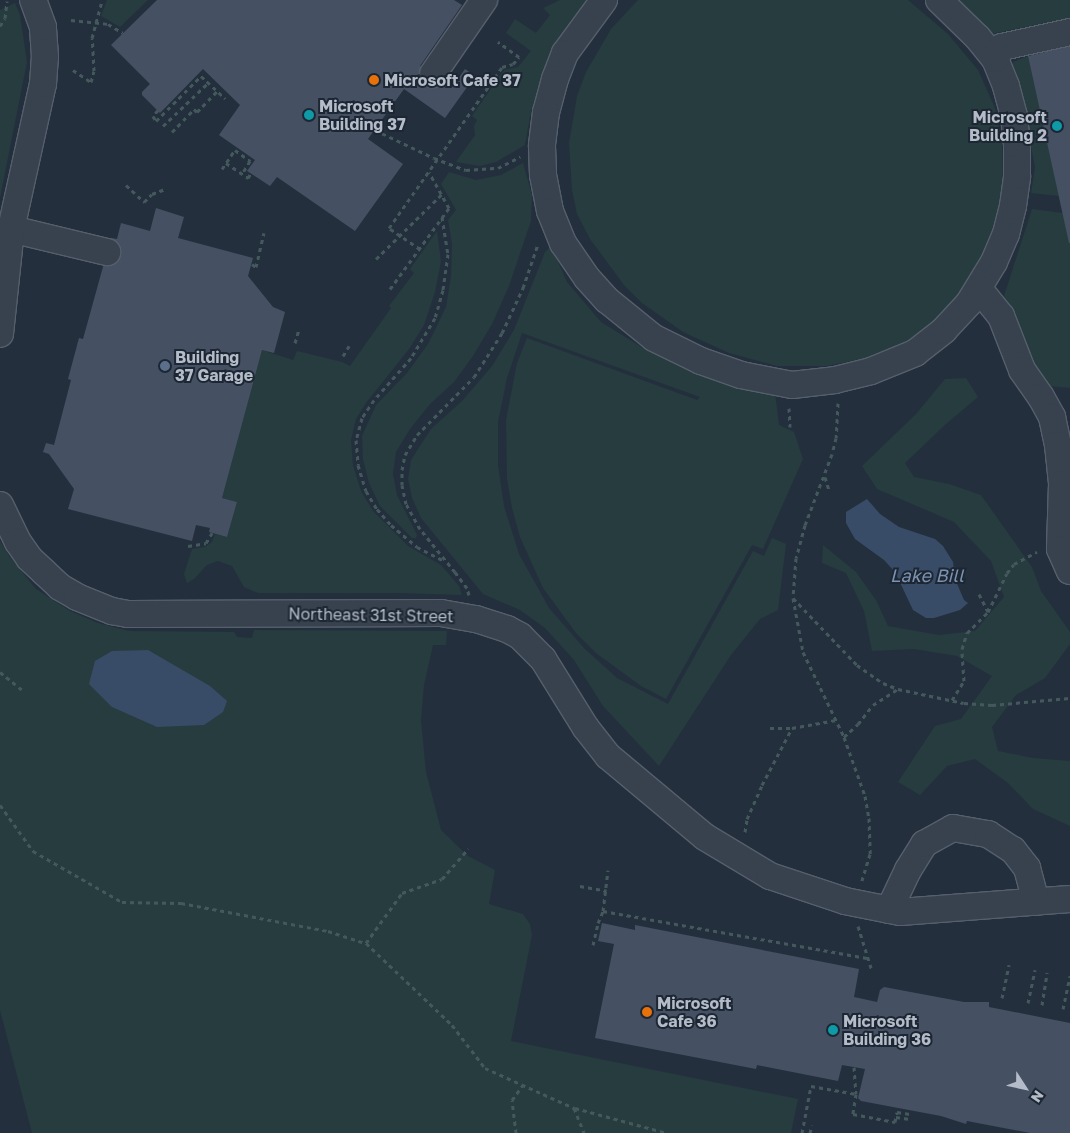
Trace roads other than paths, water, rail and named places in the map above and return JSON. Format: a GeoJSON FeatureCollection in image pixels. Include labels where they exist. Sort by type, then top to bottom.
{"type":"FeatureCollection","features":[{"type":"Feature","properties":{"kind":"street"},"geometry":{"type":"LineString","coordinates":[[0,334],[11,228],[43,84],[45,57],[43,27],[33,0]]}},
{"type":"Feature","properties":{"kind":"street"},"geometry":{"type":"LineString","coordinates":[[433,74],[484,0]]}},
{"type":"Feature","properties":{"kind":"street"},"geometry":{"type":"LineString","coordinates":[[604,0],[592,13],[565,53],[554,79],[546,112],[542,146],[542,174],[554,224],[563,243],[587,278],[618,310],[654,338],[702,361],[741,375],[792,385],[835,380],[871,371],[915,353],[957,317],[979,288],[994,262],[1006,234],[1013,206],[1017,176],[1018,145],[1014,116],[1006,86],[995,59],[977,37],[939,0]]}},
{"type":"Feature","properties":{"kind":"street"},"geometry":{"type":"LineString","coordinates":[[995,59],[1002,47],[1070,32]]}},
{"type":"Feature","properties":{"kind":"street"},"geometry":{"type":"LineString","coordinates":[[11,228],[107,252]]}},
{"type":"Feature","properties":{"kind":"street"},"geometry":{"type":"LineString","coordinates":[[979,288],[1002,316],[1022,370],[1052,417],[1058,445],[1062,484],[1065,560]]}},
{"type":"Feature","properties":{"kind":"street","name":"Northeast 31st Street"},"geometry":{"type":"LineString","coordinates":[[0,505],[18,542],[29,558],[60,587],[95,606],[128,614],[441,613],[476,619],[507,629],[520,636],[543,659],[586,728],[608,756],[705,838],[770,876],[810,880],[845,901],[900,912],[938,911],[1070,899]]}},
{"type":"Feature","properties":{"kind":"street"},"geometry":{"type":"LineString","coordinates":[[889,910],[908,870],[924,844],[953,828],[988,834],[1013,850],[1027,868],[1036,902]]}},
{"type":"Feature","properties":{"kind":"water","name":"Lake Bill"},"geometry":{"type":"Polygon","coordinates":[[[867,499],[880,514],[899,527],[935,539],[943,546],[953,562],[955,579],[964,600],[968,603],[960,610],[934,618],[926,618],[913,610],[895,572],[884,560],[855,539],[846,523],[846,512],[867,499]]]}},
{"type":"Feature","properties":{"kind":"water"},"geometry":{"type":"Polygon","coordinates":[[[148,650],[210,686],[227,701],[223,712],[204,725],[157,727],[112,707],[89,684],[95,661],[112,651],[148,650]]]}},
{"type":"Feature","properties":{"kind":"place","name":"Microsoft Cafe 37"},"geometry":{"type":"Point","coordinates":[374,80]}},
{"type":"Feature","properties":{"kind":"place","name":"Microsoft Building 37"},"geometry":{"type":"Point","coordinates":[309,115]}},
{"type":"Feature","properties":{"kind":"place","name":"Microsoft Building 2"},"geometry":{"type":"Point","coordinates":[1057,126]}},
{"type":"Feature","properties":{"kind":"place","name":"Building 37 Garage"},"geometry":{"type":"Point","coordinates":[165,366]}},
{"type":"Feature","properties":{"kind":"place","name":"Microsoft Cafe 36"},"geometry":{"type":"Point","coordinates":[647,1012]}},
{"type":"Feature","properties":{"kind":"place","name":"Microsoft Building 36"},"geometry":{"type":"Point","coordinates":[833,1030]}}]}
